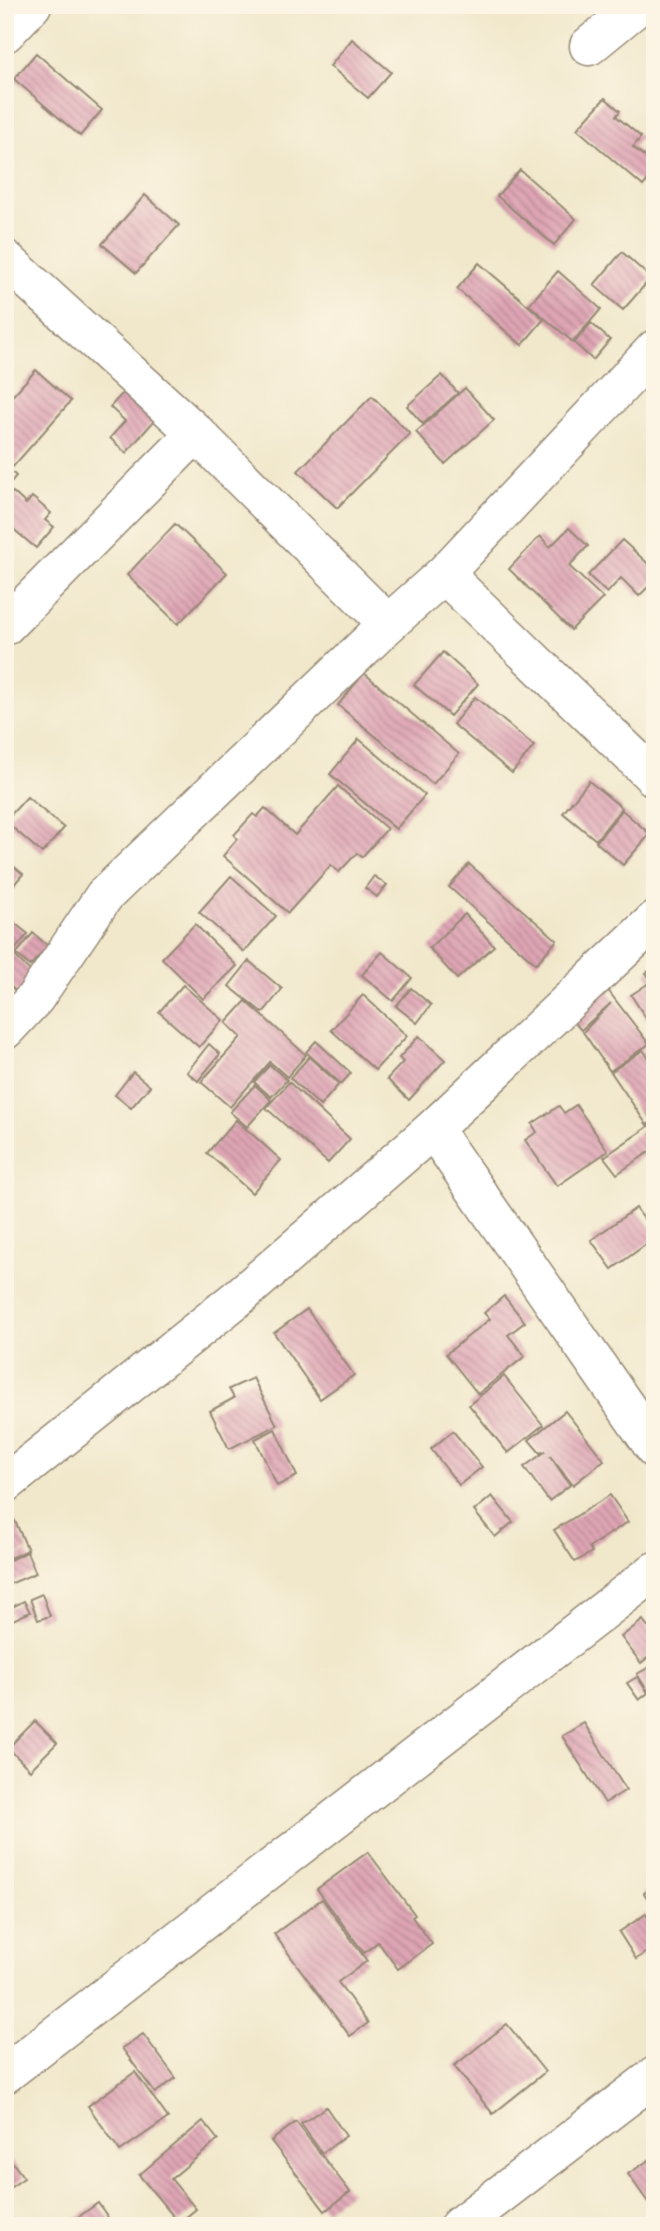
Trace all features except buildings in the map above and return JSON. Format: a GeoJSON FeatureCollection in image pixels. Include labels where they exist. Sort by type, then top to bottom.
{"type":"FeatureCollection","features":[{"type":"Feature","properties":{"kind":"street"},"geometry":{"type":"LineString","coordinates":[[5,33],[32,5]]}},
{"type":"Feature","properties":{"kind":"street"},"geometry":{"type":"LineString","coordinates":[[589,46],[639,5]]}},
{"type":"Feature","properties":{"kind":"street"},"geometry":{"type":"LineString","coordinates":[[5,259],[196,433],[388,624]]}},
{"type":"Feature","properties":{"kind":"street"},"geometry":{"type":"LineString","coordinates":[[5,1030],[36,998],[104,896],[388,624],[444,574],[655,349]]}},
{"type":"Feature","properties":{"kind":"street"},"geometry":{"type":"LineString","coordinates":[[5,626],[196,433]]}},
{"type":"Feature","properties":{"kind":"street"},"geometry":{"type":"LineString","coordinates":[[444,574],[655,778]]}},
{"type":"Feature","properties":{"kind":"street"},"geometry":{"type":"LineString","coordinates":[[5,1485],[239,1297],[433,1129],[655,920]]}},
{"type":"Feature","properties":{"kind":"street"},"geometry":{"type":"LineString","coordinates":[[433,1129],[655,1449]]}},
{"type":"Feature","properties":{"kind":"street"},"geometry":{"type":"LineString","coordinates":[[5,2074],[655,1571]]}},
{"type":"Feature","properties":{"kind":"street"},"geometry":{"type":"LineString","coordinates":[[458,2226],[655,2076]]}}]}
